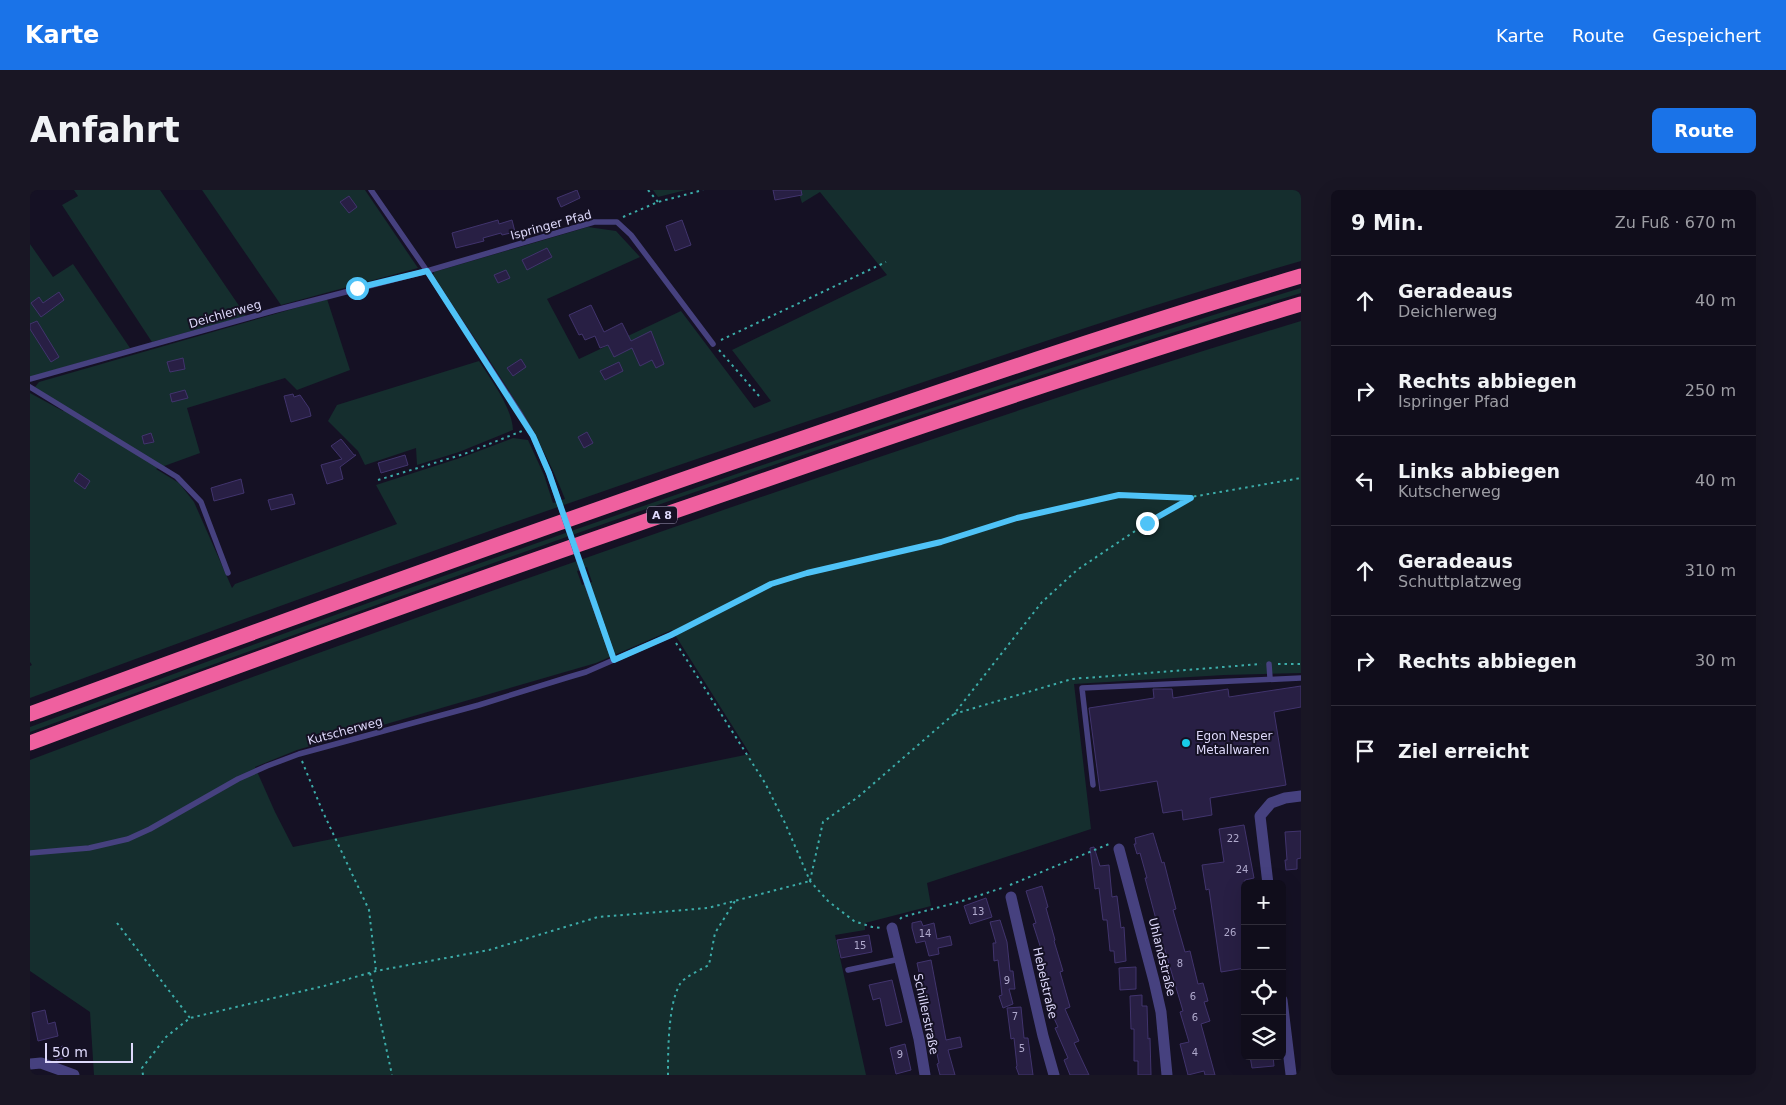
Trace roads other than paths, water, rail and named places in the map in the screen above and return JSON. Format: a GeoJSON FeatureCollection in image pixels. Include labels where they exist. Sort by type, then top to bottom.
{"type":"FeatureCollection","features":[{"type":"Feature","properties":{"kind":"highway","name":"A 8"},"geometry":{"type":"LineString","coordinates":[[30,714],[410,575],[672,483],[1010,369],[1301,276]]}},
{"type":"Feature","properties":{"kind":"highway","name":"A 8"},"geometry":{"type":"LineString","coordinates":[[30,743],[375,616],[592,539],[1005,399],[1301,304]]}},
{"type":"Feature","properties":{"kind":"street"},"geometry":{"type":"LineString","coordinates":[[1268,880],[1260,816],[1271,802],[1301,796]]}},
{"type":"Feature","properties":{"kind":"street","name":"Uhlandstraße"},"geometry":{"type":"LineString","coordinates":[[1119,849],[1161,1012],[1167,1075]]}},
{"type":"Feature","properties":{"kind":"street","name":"Hebelstraße"},"geometry":{"type":"LineString","coordinates":[[1011,897],[1043,1036],[1054,1075]]}},
{"type":"Feature","properties":{"kind":"street","name":"Schillerstraße"},"geometry":{"type":"LineString","coordinates":[[892,928],[919,1038],[925,1075]]}},
{"type":"Feature","properties":{"kind":"street"},"geometry":{"type":"LineString","coordinates":[[1284,1015],[1294,1073]]}},
{"type":"Feature","properties":{"kind":"street"},"geometry":{"type":"LineString","coordinates":[[30,1064],[41,1063],[74,1075]]}},
{"type":"Feature","properties":{"kind":"lane"},"geometry":{"type":"LineString","coordinates":[[371,190],[427,271],[528,428],[549,473],[614,660]]}},
{"type":"Feature","properties":{"kind":"lane","name":"Ispringer Pfad"},"geometry":{"type":"LineString","coordinates":[[427,271],[594,222],[617,222],[631,235],[713,344]]}},
{"type":"Feature","properties":{"kind":"lane","name":"Deichlerweg"},"geometry":{"type":"LineString","coordinates":[[30,380],[276,310],[427,271]]}},
{"type":"Feature","properties":{"kind":"lane"},"geometry":{"type":"LineString","coordinates":[[30,387],[177,477],[192,490],[201,502],[228,573]]}},
{"type":"Feature","properties":{"kind":"lane","name":"Kutscherweg"},"geometry":{"type":"LineString","coordinates":[[30,853],[88,848],[128,840],[238,779],[299,754],[479,705],[586,672],[671,635]]}},
{"type":"Feature","properties":{"kind":"lane"},"geometry":{"type":"LineString","coordinates":[[1269,664],[1270,678]]}},
{"type":"Feature","properties":{"kind":"lane"},"geometry":{"type":"LineString","coordinates":[[1093,785],[1082,688],[1301,678]]}},
{"type":"Feature","properties":{"kind":"lane"},"geometry":{"type":"LineString","coordinates":[[848,970],[900,959]]}},
{"type":"Feature","properties":{"kind":"place","name":"Egon Nesper Metallwaren"},"geometry":{"type":"Point","coordinates":[1186,743]}}]}
